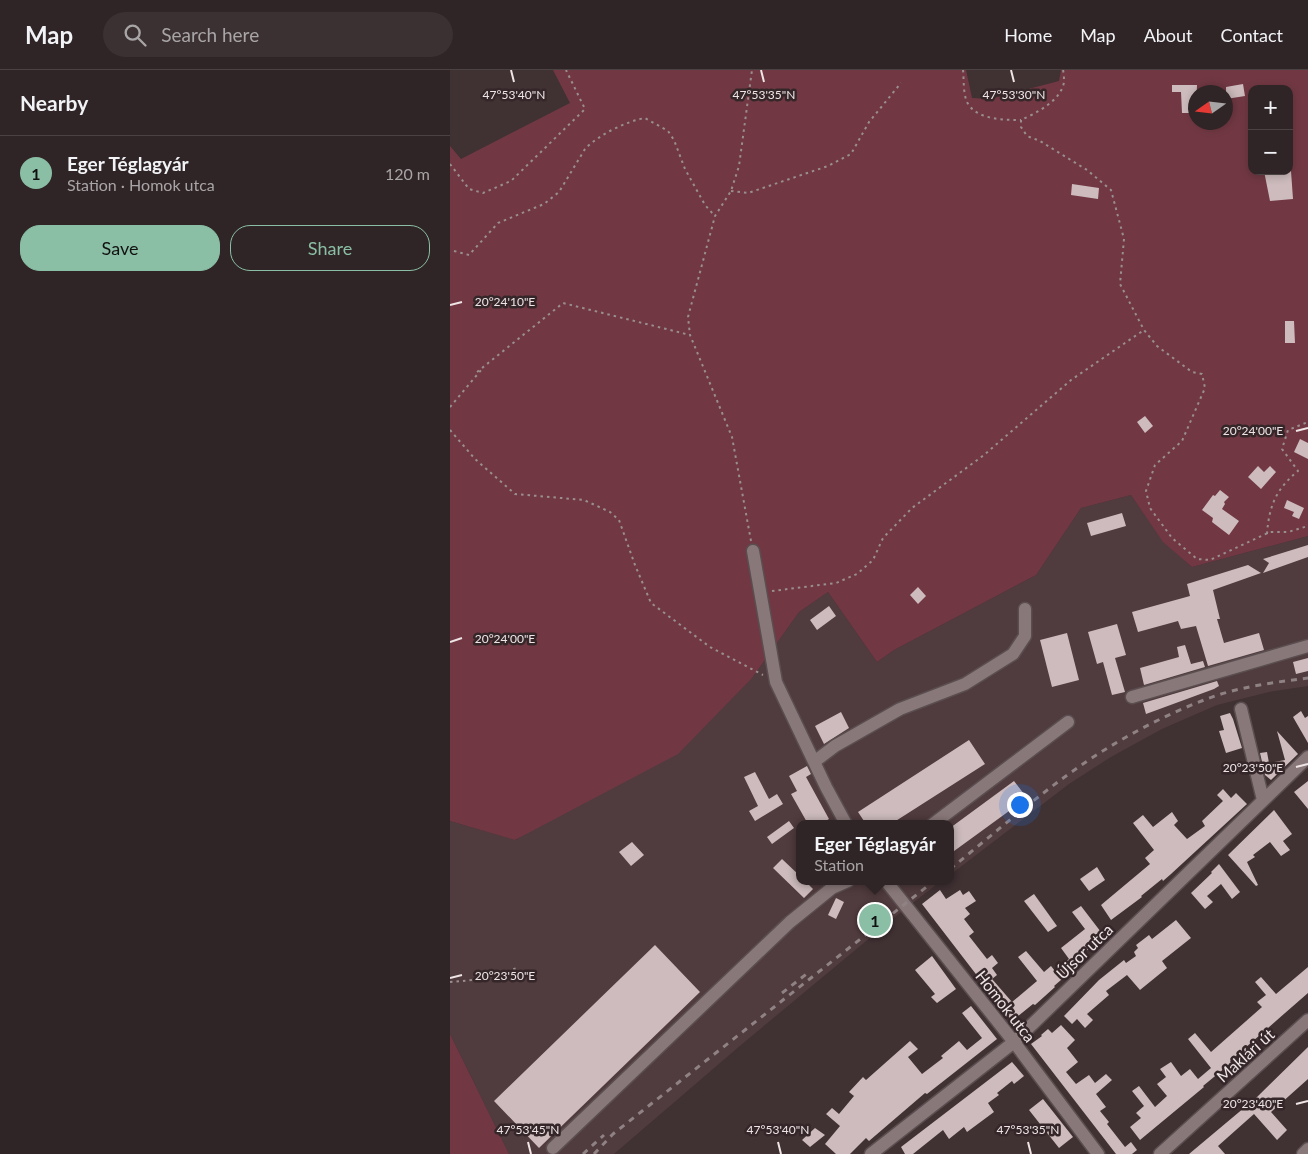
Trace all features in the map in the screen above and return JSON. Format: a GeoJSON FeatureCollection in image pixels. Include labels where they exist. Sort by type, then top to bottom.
{"type":"FeatureCollection","features":[{"type":"Feature","properties":{"kind":"street"},"geometry":{"type":"LineString","coordinates":[[753,551],[778,687],[844,820]]}},
{"type":"Feature","properties":{"kind":"street"},"geometry":{"type":"LineString","coordinates":[[814,762],[835,746],[900,709],[965,684],[1013,654],[1025,636],[1025,609]]}},
{"type":"Feature","properties":{"kind":"street"},"geometry":{"type":"LineString","coordinates":[[1132,697],[1308,646]]}},
{"type":"Feature","properties":{"kind":"street"},"geometry":{"type":"LineString","coordinates":[[1241,709],[1263,800]]}},
{"type":"Feature","properties":{"kind":"street"},"geometry":{"type":"LineString","coordinates":[[938,820],[1068,722]]}},
{"type":"Feature","properties":{"kind":"street","name":"Újsor utca"},"geometry":{"type":"LineString","coordinates":[[871,1154],[1014,1042],[1308,757]]}},
{"type":"Feature","properties":{"kind":"street"},"geometry":{"type":"LineString","coordinates":[[553,1148],[790,922],[832,888],[839,885]]}},
{"type":"Feature","properties":{"kind":"street","name":"Homok utca"},"geometry":{"type":"LineString","coordinates":[[889,885],[1014,1042],[1098,1154]]}},
{"type":"Feature","properties":{"kind":"street","name":"Maklári út"},"geometry":{"type":"LineString","coordinates":[[1160,1154],[1308,1020]]}},
{"type":"Feature","properties":{"kind":"street"},"geometry":{"type":"LineString","coordinates":[[1303,1154],[1308,1149]]}},
{"type":"Feature","properties":{"kind":"path"},"geometry":{"type":"LineString","coordinates":[[450,164],[469,189],[483,193],[511,180],[585,109],[566,70]]}},
{"type":"Feature","properties":{"kind":"path"},"geometry":{"type":"LineString","coordinates":[[752,70],[738,166],[731,192],[715,216],[688,317],[690,335],[732,437],[753,551]]}},
{"type":"Feature","properties":{"kind":"path"},"geometry":{"type":"LineString","coordinates":[[963,70],[967,101],[974,112],[1002,120],[1021,120],[1039,111],[1058,96],[1064,83],[1064,70]]}},
{"type":"Feature","properties":{"kind":"path"},"geometry":{"type":"LineString","coordinates":[[731,192],[748,193],[828,166],[851,154],[869,122],[901,83]]}},
{"type":"Feature","properties":{"kind":"path"},"geometry":{"type":"LineString","coordinates":[[454,252],[469,255],[498,223],[544,204],[559,192],[591,142],[633,120],[644,118],[668,131],[674,140],[685,170],[705,205],[715,216]]}},
{"type":"Feature","properties":{"kind":"path"},"geometry":{"type":"LineString","coordinates":[[1021,120],[1022,127],[1027,136],[1040,141],[1087,170],[1111,190],[1124,239],[1120,284],[1144,330],[1157,346],[1192,372],[1202,374],[1205,388],[1182,442],[1155,465],[1146,491],[1150,508],[1172,538],[1197,559],[1210,560],[1266,534],[1288,532],[1308,526]]}},
{"type":"Feature","properties":{"kind":"path"},"geometry":{"type":"LineString","coordinates":[[477,372],[563,303],[690,335]]}},
{"type":"Feature","properties":{"kind":"path"},"geometry":{"type":"LineString","coordinates":[[760,593],[836,583],[858,574],[873,560],[883,538],[912,508],[984,456],[1071,380],[1144,330]]}},
{"type":"Feature","properties":{"kind":"path"},"geometry":{"type":"LineString","coordinates":[[450,407],[484,366]]}},
{"type":"Feature","properties":{"kind":"path"},"geometry":{"type":"LineString","coordinates":[[1266,534],[1269,512],[1284,482],[1298,471],[1282,449],[1288,430],[1308,422]]}},
{"type":"Feature","properties":{"kind":"path"},"geometry":{"type":"LineString","coordinates":[[450,430],[475,459],[515,494],[584,500],[610,512],[619,520],[651,603],[710,647],[778,687]]}},
{"type":"Feature","properties":{"kind":"path"},"geometry":{"type":"LineString","coordinates":[[450,982],[485,979],[517,968]]}},
{"type":"Feature","properties":{"kind":"shaded area"},"geometry":{"type":"Polygon","coordinates":[[[553,70],[966,70],[972,98],[990,99],[1059,81],[1061,70],[1308,70],[1308,536],[1192,567],[1163,542],[1131,495],[1081,508],[1036,575],[894,650],[877,662],[828,592],[799,612],[752,678],[678,754],[515,840],[450,821],[450,146],[461,159],[570,103],[553,70]]]}},
{"type":"Feature","properties":{"kind":"shaded area"},"geometry":{"type":"Polygon","coordinates":[[[1131,495],[1163,541],[1192,567],[1308,536],[1308,686],[1269,692],[1217,705],[1162,729],[1111,757],[1069,784],[954,872],[954,820],[796,820],[796,885],[936,885],[741,1045],[614,1154],[509,1154],[450,1034],[450,821],[516,840],[752,678],[799,612],[828,592],[877,662],[894,650],[1036,575],[1081,508],[1131,495]]]}},
{"type":"Feature","properties":{"kind":"shaded area"},"geometry":{"type":"Polygon","coordinates":[[[450,1034],[509,1154],[450,1154],[450,1034]]]}},
{"type":"Feature","properties":{"kind":"building"},"geometry":{"type":"Polygon","coordinates":[[[1243,84],[1245,96],[1233,98],[1233,86],[1243,84]]]}},
{"type":"Feature","properties":{"kind":"building"},"geometry":{"type":"Polygon","coordinates":[[[1172,85],[1188,85],[1188,113],[1182,113],[1181,92],[1172,92],[1172,85]]]}},
{"type":"Feature","properties":{"kind":"building"},"geometry":{"type":"Polygon","coordinates":[[[1265,175],[1291,175],[1293,199],[1270,201],[1265,175]]]}},
{"type":"Feature","properties":{"kind":"building"},"geometry":{"type":"Polygon","coordinates":[[[1072,184],[1099,188],[1098,199],[1071,195],[1072,184]]]}},
{"type":"Feature","properties":{"kind":"building"},"geometry":{"type":"Polygon","coordinates":[[[1285,321],[1294,321],[1295,343],[1285,343],[1285,321]]]}},
{"type":"Feature","properties":{"kind":"building"},"geometry":{"type":"Polygon","coordinates":[[[1145,416],[1153,426],[1145,433],[1137,422],[1145,416]]]}},
{"type":"Feature","properties":{"kind":"building"},"geometry":{"type":"Polygon","coordinates":[[[1300,439],[1308,443],[1308,459],[1294,452],[1300,439]]]}},
{"type":"Feature","properties":{"kind":"building"},"geometry":{"type":"Polygon","coordinates":[[[1258,466],[1264,472],[1270,466],[1276,472],[1261,489],[1248,477],[1258,466]]]}},
{"type":"Feature","properties":{"kind":"building"},"geometry":{"type":"Polygon","coordinates":[[[1220,490],[1229,497],[1224,502],[1225,504],[1222,509],[1239,521],[1229,535],[1212,522],[1213,518],[1202,510],[1213,495],[1215,496],[1220,490]]]}},
{"type":"Feature","properties":{"kind":"building"},"geometry":{"type":"Polygon","coordinates":[[[1287,500],[1304,508],[1299,519],[1292,516],[1294,512],[1284,508],[1287,500]]]}},
{"type":"Feature","properties":{"kind":"building"},"geometry":{"type":"Polygon","coordinates":[[[1122,513],[1126,526],[1091,536],[1087,523],[1122,513]]]}},
{"type":"Feature","properties":{"kind":"building"},"geometry":{"type":"Polygon","coordinates":[[[1308,545],[1308,557],[1263,573],[1269,563],[1263,559],[1308,545]]]}},
{"type":"Feature","properties":{"kind":"building"},"geometry":{"type":"Polygon","coordinates":[[[1248,565],[1261,573],[1213,590],[1220,619],[1217,619],[1224,643],[1259,633],[1264,650],[1208,666],[1196,626],[1181,629],[1178,621],[1138,632],[1132,612],[1190,596],[1187,584],[1248,565]]]}},
{"type":"Feature","properties":{"kind":"building"},"geometry":{"type":"Polygon","coordinates":[[[918,587],[926,596],[918,604],[910,595],[918,587]]]}},
{"type":"Feature","properties":{"kind":"building"},"geometry":{"type":"Polygon","coordinates":[[[829,606],[836,616],[817,630],[810,620],[829,606]]]}},
{"type":"Feature","properties":{"kind":"building"},"geometry":{"type":"Polygon","coordinates":[[[1117,624],[1126,655],[1115,658],[1125,692],[1112,695],[1103,662],[1097,664],[1088,632],[1117,624]]]}},
{"type":"Feature","properties":{"kind":"building"},"geometry":{"type":"Polygon","coordinates":[[[1067,633],[1079,680],[1052,687],[1040,640],[1067,633]]]}},
{"type":"Feature","properties":{"kind":"building"},"geometry":{"type":"Polygon","coordinates":[[[1185,645],[1191,664],[1203,661],[1205,667],[1144,685],[1140,668],[1179,657],[1177,647],[1185,645]]]}},
{"type":"Feature","properties":{"kind":"building"},"geometry":{"type":"Polygon","coordinates":[[[1308,658],[1308,671],[1296,674],[1293,662],[1308,658]]]}},
{"type":"Feature","properties":{"kind":"building"},"geometry":{"type":"Polygon","coordinates":[[[1217,681],[1219,686],[1214,689],[1146,714],[1143,703],[1217,681]]]}},
{"type":"Feature","properties":{"kind":"building"},"geometry":{"type":"Polygon","coordinates":[[[1301,711],[1305,718],[1308,716],[1308,743],[1293,717],[1301,711]]]}},
{"type":"Feature","properties":{"kind":"building"},"geometry":{"type":"Polygon","coordinates":[[[841,712],[849,728],[824,744],[815,726],[841,712]]]}},
{"type":"Feature","properties":{"kind":"building"},"geometry":{"type":"Polygon","coordinates":[[[1230,713],[1242,748],[1226,753],[1219,731],[1224,730],[1220,716],[1230,713]]]}},
{"type":"Feature","properties":{"kind":"building"},"geometry":{"type":"Polygon","coordinates":[[[1277,731],[1298,754],[1271,780],[1265,775],[1260,753],[1267,752],[1269,763],[1285,760],[1277,731]]]}},
{"type":"Feature","properties":{"kind":"building"},"geometry":{"type":"Polygon","coordinates":[[[969,740],[985,764],[897,820],[863,820],[858,812],[969,740]]]}},
{"type":"Feature","properties":{"kind":"building"},"geometry":{"type":"Polygon","coordinates":[[[807,766],[811,774],[806,777],[829,819],[806,820],[791,794],[797,791],[789,776],[807,766]]]}},
{"type":"Feature","properties":{"kind":"building"},"geometry":{"type":"Polygon","coordinates":[[[755,772],[769,799],[777,794],[783,804],[755,821],[749,811],[758,806],[744,777],[755,772]]]}},
{"type":"Feature","properties":{"kind":"building"},"geometry":{"type":"Polygon","coordinates":[[[1014,781],[1027,798],[954,851],[954,825],[1014,781]]]}},
{"type":"Feature","properties":{"kind":"building"},"geometry":{"type":"Polygon","coordinates":[[[1308,781],[1308,809],[1294,792],[1308,781]]]}},
{"type":"Feature","properties":{"kind":"building"},"geometry":{"type":"Polygon","coordinates":[[[1223,789],[1231,798],[1236,793],[1247,804],[1163,881],[1162,879],[1111,920],[1101,905],[1150,864],[1145,858],[1154,850],[1133,823],[1143,815],[1153,827],[1172,812],[1178,821],[1174,825],[1187,839],[1205,826],[1202,821],[1223,801],[1217,795],[1223,789]]]}},
{"type":"Feature","properties":{"kind":"building"},"geometry":{"type":"Polygon","coordinates":[[[1274,810],[1292,834],[1283,841],[1290,850],[1281,856],[1270,842],[1253,855],[1255,857],[1247,862],[1258,885],[1256,886],[1228,855],[1274,810]]]}},
{"type":"Feature","properties":{"kind":"building"},"geometry":{"type":"Polygon","coordinates":[[[789,821],[794,828],[772,844],[767,837],[789,821]]]}},
{"type":"Feature","properties":{"kind":"building"},"geometry":{"type":"Polygon","coordinates":[[[632,842],[644,855],[631,866],[619,852],[632,842]]]}},
{"type":"Feature","properties":{"kind":"building"},"geometry":{"type":"Polygon","coordinates":[[[782,859],[796,872],[796,885],[809,885],[813,889],[804,898],[773,868],[782,859]]]}},
{"type":"Feature","properties":{"kind":"building"},"geometry":{"type":"Polygon","coordinates":[[[1219,864],[1240,892],[1232,899],[1221,884],[1207,896],[1213,902],[1205,909],[1191,893],[1219,864]]]}},
{"type":"Feature","properties":{"kind":"building"},"geometry":{"type":"Polygon","coordinates":[[[1097,867],[1105,880],[1089,891],[1080,879],[1097,867]]]}},
{"type":"Feature","properties":{"kind":"building"},"geometry":{"type":"Polygon","coordinates":[[[940,890],[946,899],[960,890],[963,895],[969,891],[976,901],[965,908],[970,914],[964,919],[974,932],[969,936],[987,959],[992,955],[998,963],[992,968],[997,975],[992,979],[1012,1002],[1037,981],[1018,957],[1026,951],[1044,972],[1051,966],[1055,971],[1069,959],[1061,948],[1085,929],[1072,912],[1081,906],[1104,936],[1072,963],[1076,967],[1055,987],[1035,1005],[1033,1004],[1012,1021],[922,904],[940,890]]]}},
{"type":"Feature","properties":{"kind":"building"},"geometry":{"type":"Polygon","coordinates":[[[1034,894],[1057,926],[1048,932],[1024,901],[1034,894]]]}},
{"type":"Feature","properties":{"kind":"building"},"geometry":{"type":"Polygon","coordinates":[[[836,898],[844,902],[836,919],[828,915],[836,898]]]}},
{"type":"Feature","properties":{"kind":"building"},"geometry":{"type":"Polygon","coordinates":[[[1176,920],[1191,938],[1162,961],[1167,968],[1140,990],[1127,975],[1106,991],[1109,995],[1087,1014],[1093,1020],[1085,1028],[1077,1019],[1072,1024],[1064,1016],[1099,980],[1124,960],[1126,963],[1136,956],[1134,952],[1138,948],[1136,945],[1149,935],[1152,939],[1176,920]]]}},
{"type":"Feature","properties":{"kind":"building"},"geometry":{"type":"Polygon","coordinates":[[[655,945],[700,992],[539,1148],[494,1101],[655,945]]]}},
{"type":"Feature","properties":{"kind":"building"},"geometry":{"type":"Polygon","coordinates":[[[932,956],[956,989],[937,1003],[931,997],[935,994],[915,970],[932,956]]]}},
{"type":"Feature","properties":{"kind":"building"},"geometry":{"type":"Polygon","coordinates":[[[1308,967],[1308,993],[1230,1061],[1231,1063],[1204,1087],[1140,1140],[1130,1127],[1141,1118],[1136,1113],[1144,1106],[1132,1091],[1139,1086],[1155,1107],[1167,1096],[1157,1084],[1166,1077],[1160,1069],[1171,1062],[1181,1076],[1190,1069],[1198,1079],[1211,1068],[1188,1039],[1195,1033],[1211,1052],[1262,1007],[1257,1002],[1266,995],[1255,982],[1261,977],[1276,994],[1308,967]]]}},
{"type":"Feature","properties":{"kind":"building"},"geometry":{"type":"Polygon","coordinates":[[[971,1006],[997,1039],[927,1094],[925,1093],[869,1141],[866,1138],[850,1154],[836,1154],[825,1144],[840,1126],[826,1114],[832,1108],[839,1114],[854,1096],[849,1092],[863,1077],[866,1080],[910,1041],[918,1049],[908,1057],[922,1074],[943,1058],[941,1056],[959,1041],[967,1050],[982,1038],[962,1013],[971,1006]]]}},
{"type":"Feature","properties":{"kind":"building"},"geometry":{"type":"Polygon","coordinates":[[[1061,1025],[1075,1040],[1067,1048],[1078,1062],[1066,1072],[1076,1084],[1089,1075],[1095,1083],[1106,1074],[1112,1080],[1096,1094],[1106,1107],[1100,1111],[1109,1122],[1107,1124],[1125,1147],[1131,1142],[1137,1150],[1132,1154],[1116,1154],[1031,1044],[1048,1029],[1052,1033],[1061,1025]]]}},
{"type":"Feature","properties":{"kind":"building"},"geometry":{"type":"Polygon","coordinates":[[[1308,1047],[1308,1079],[1271,1112],[1287,1130],[1277,1140],[1254,1114],[1218,1146],[1225,1154],[1189,1154],[1257,1097],[1308,1047]]]}},
{"type":"Feature","properties":{"kind":"building"},"geometry":{"type":"Polygon","coordinates":[[[1012,1062],[1024,1076],[1014,1084],[1012,1081],[997,1093],[999,1095],[988,1103],[994,1112],[967,1132],[964,1127],[949,1139],[943,1130],[913,1154],[905,1154],[901,1147],[1012,1062]]]}},
{"type":"Feature","properties":{"kind":"building"},"geometry":{"type":"Polygon","coordinates":[[[1043,1099],[1073,1137],[1059,1148],[1029,1110],[1043,1099]]]}},
{"type":"Feature","properties":{"kind":"building"},"geometry":{"type":"Polygon","coordinates":[[[815,1128],[825,1135],[810,1147],[802,1140],[815,1128]]]}},
{"type":"Feature","properties":{"kind":"railway"},"geometry":{"type":"LineString","coordinates":[[954,866],[1026,806],[1066,776],[1106,749],[1146,726],[1215,696],[1261,685],[1308,678]]}},
{"type":"Feature","properties":{"kind":"railway"},"geometry":{"type":"LineString","coordinates":[[594,1154],[613,1134],[929,885]]}},
{"type":"Feature","properties":{"kind":"railway"},"geometry":{"type":"LineString","coordinates":[[782,993],[809,972]]}},
{"type":"Feature","properties":{"kind":"railway"},"geometry":{"type":"LineString","coordinates":[[583,1154],[604,1135]]}},
{"type":"Feature","properties":{"kind":"place","name":"Eger Téglagyár"},"geometry":{"type":"Point","coordinates":[875,920]}}]}
